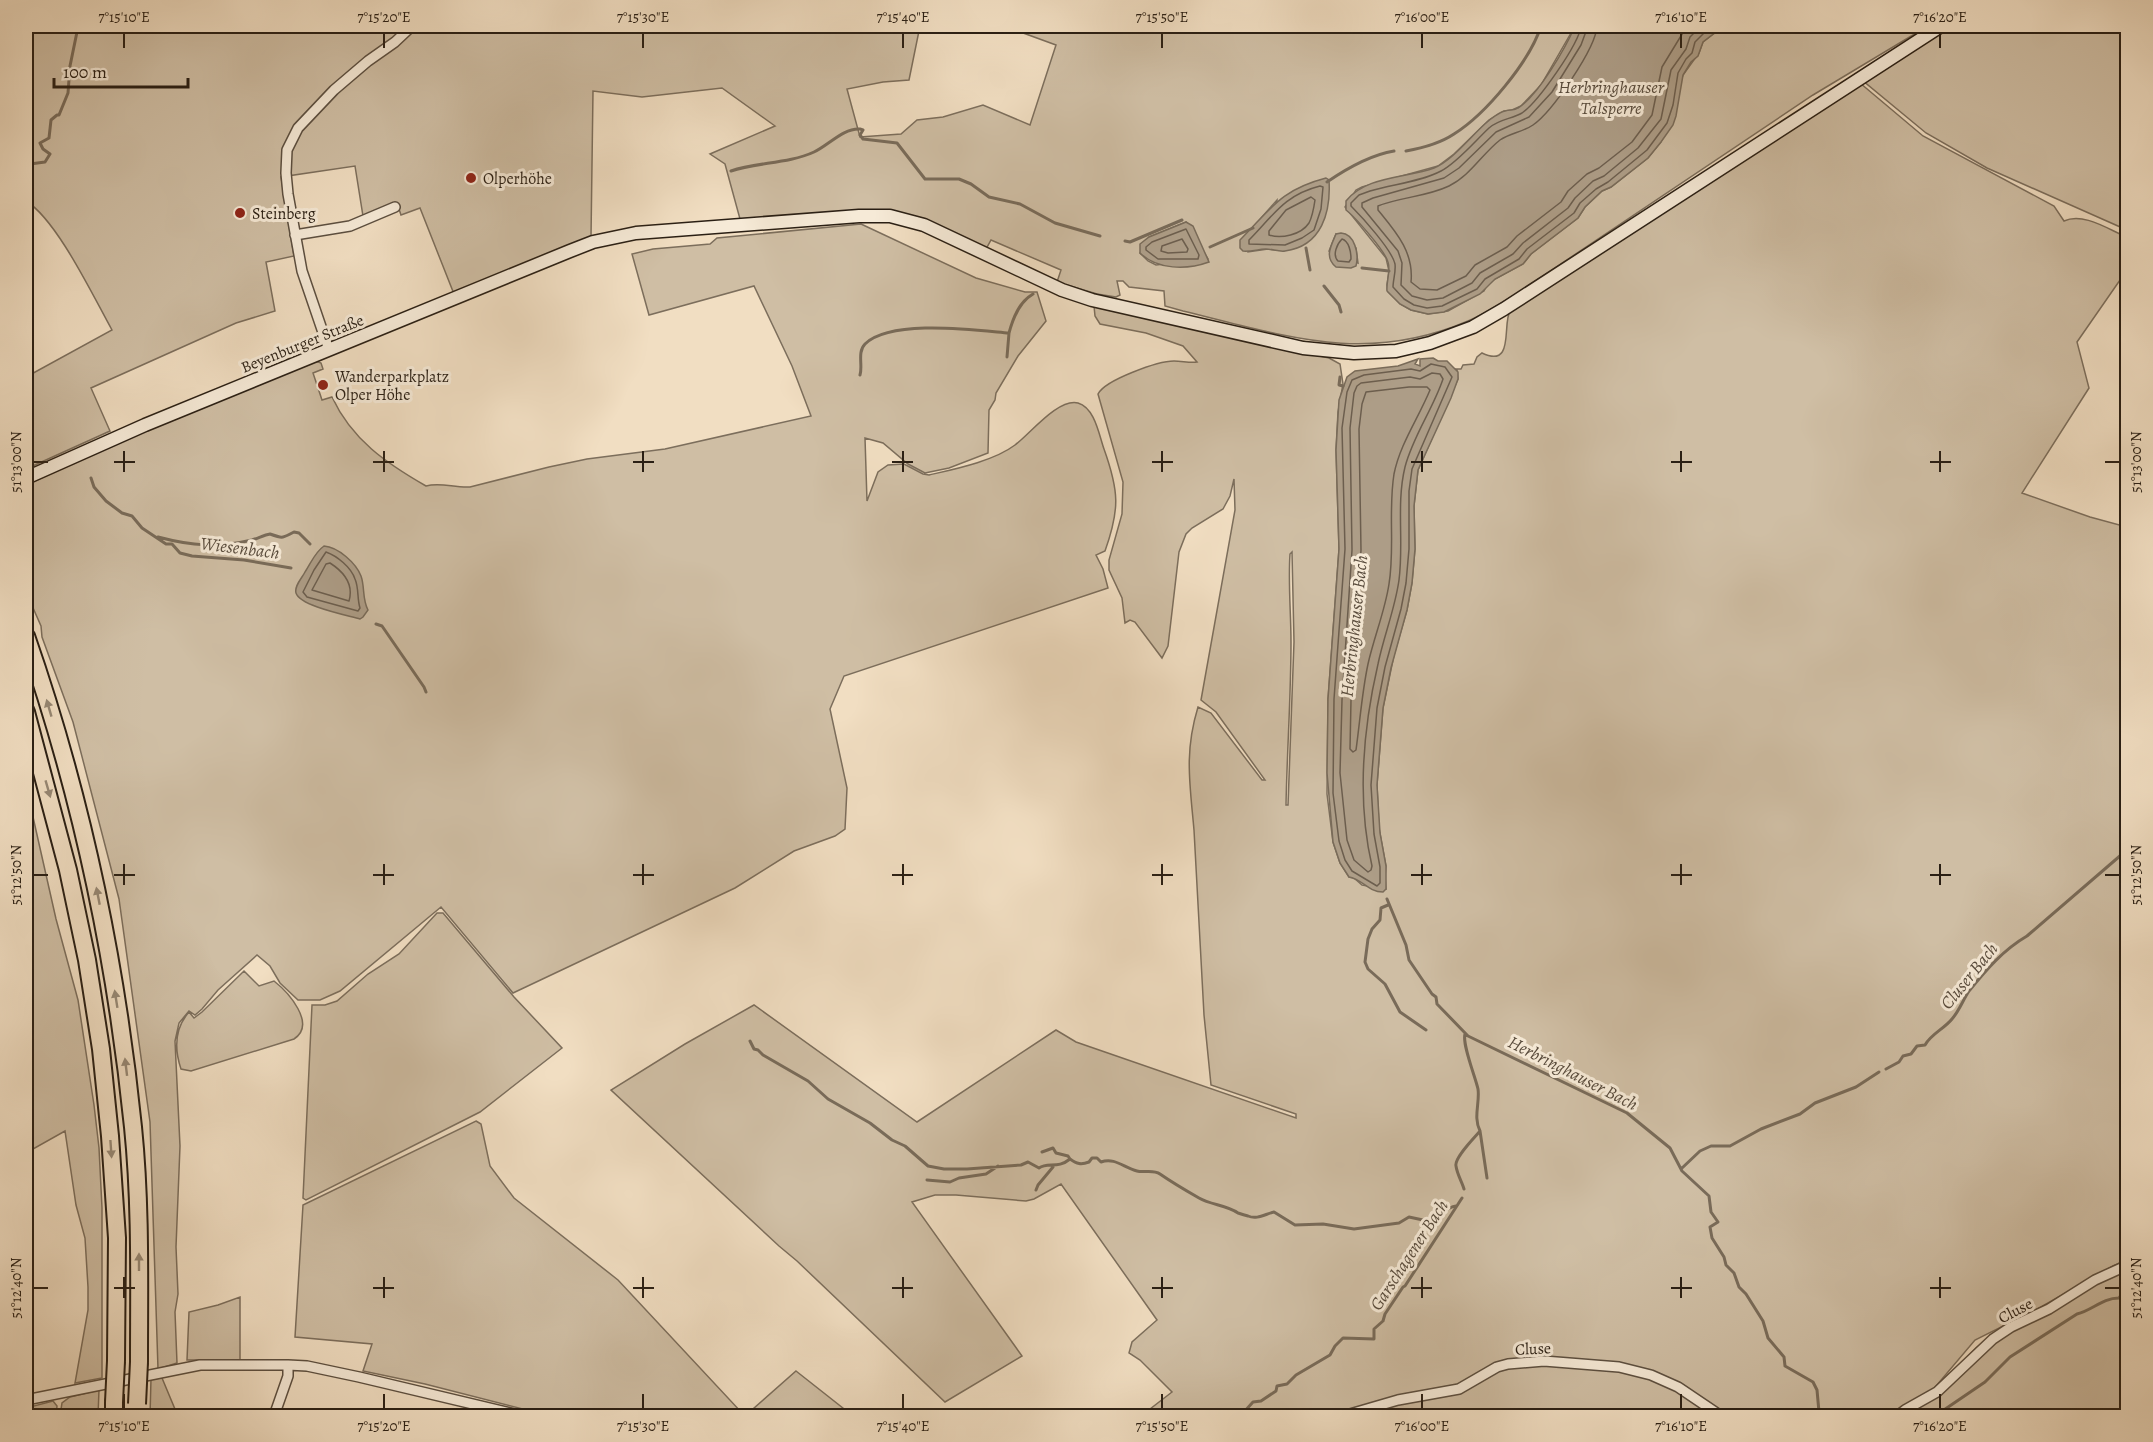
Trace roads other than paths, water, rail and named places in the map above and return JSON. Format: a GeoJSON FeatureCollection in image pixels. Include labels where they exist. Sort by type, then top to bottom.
{"type":"FeatureCollection","features":[{"type":"Feature","properties":{"kind":"highway"},"geometry":{"type":"LineString","coordinates":[[26,636],[40,677],[91,864],[123,1044],[133,1129],[139,1237],[137,1410]]}},
{"type":"Feature","properties":{"kind":"highway"},"geometry":{"type":"LineString","coordinates":[[26,712],[68,870],[87,960],[100,1049],[110,1136],[117,1238],[114,1409]]}},
{"type":"Feature","properties":{"kind":"main road","name":"Beyenburger Straße"},"geometry":{"type":"LineString","coordinates":[[26,478],[78,454],[593,242],[636,233],[859,216],[890,216],[932,228],[1062,290],[1092,300],[1316,351],[1354,353],[1396,351],[1444,339],[1473,327],[1504,309],[1941,26]]}},
{"type":"Feature","properties":{"kind":"street"},"geometry":{"type":"LineString","coordinates":[[329,350],[302,271],[295,235],[285,160],[289,144],[298,128],[334,90],[412,26]]}},
{"type":"Feature","properties":{"kind":"street"},"geometry":{"type":"LineString","coordinates":[[295,235],[350,226],[395,207]]}},
{"type":"Feature","properties":{"kind":"street","name":"Cluse"},"geometry":{"type":"LineString","coordinates":[[1897,1416],[1937,1392],[2002,1333],[2049,1309],[2095,1280],[2127,1265]]}},
{"type":"Feature","properties":{"kind":"street","name":"Cluse"},"geometry":{"type":"LineString","coordinates":[[1343,1416],[1398,1400],[1458,1389],[1497,1367],[1544,1361],[1619,1367],[1651,1375],[1678,1387],[1721,1416]]}},
{"type":"Feature","properties":{"kind":"street"},"geometry":{"type":"LineString","coordinates":[[26,1400],[200,1365],[288,1365],[307,1366],[359,1377],[523,1416]]}},
{"type":"Feature","properties":{"kind":"street"},"geometry":{"type":"LineString","coordinates":[[274,1416],[288,1377],[288,1365]]}},
{"type":"Feature","properties":{"kind":"water","name":"Herbringhauser Talsperre"},"geometry":{"type":"Polygon","coordinates":[[[1575,26],[1759,26],[1716,32],[1703,42],[1698,56],[1683,75],[1676,116],[1673,125],[1661,142],[1648,158],[1611,187],[1602,191],[1585,207],[1578,218],[1531,254],[1523,264],[1495,279],[1480,294],[1444,312],[1428,314],[1411,310],[1400,304],[1387,291],[1389,269],[1386,257],[1369,234],[1346,210],[1346,201],[1354,193],[1375,182],[1441,165],[1492,118],[1507,110],[1518,108],[1526,102],[1558,58],[1575,26]]]}},
{"type":"Feature","properties":{"kind":"water"},"geometry":{"type":"Polygon","coordinates":[[[1326,178],[1329,180],[1329,192],[1326,215],[1316,235],[1308,242],[1298,248],[1283,251],[1266,249],[1243,251],[1240,248],[1240,240],[1277,202],[1298,188],[1326,178]]]}},
{"type":"Feature","properties":{"kind":"water"},"geometry":{"type":"Polygon","coordinates":[[[1186,222],[1193,226],[1209,262],[1173,267],[1155,263],[1140,253],[1140,244],[1149,237],[1186,222]]]}},
{"type":"Feature","properties":{"kind":"water"},"geometry":{"type":"Polygon","coordinates":[[[1341,233],[1350,237],[1355,245],[1356,266],[1351,268],[1336,267],[1330,259],[1332,243],[1336,234],[1341,233]]]}},
{"type":"Feature","properties":{"kind":"water"},"geometry":{"type":"Polygon","coordinates":[[[1433,358],[1438,361],[1447,361],[1458,372],[1458,379],[1418,470],[1414,506],[1415,549],[1412,583],[1383,708],[1377,785],[1380,833],[1386,866],[1386,889],[1383,892],[1373,890],[1349,877],[1340,863],[1333,842],[1327,773],[1328,699],[1339,549],[1336,450],[1339,400],[1347,377],[1355,371],[1398,366],[1418,359],[1415,364],[1420,366],[1420,359],[1433,358]]]}},
{"type":"Feature","properties":{"kind":"water"},"geometry":{"type":"Polygon","coordinates":[[[324,546],[341,553],[359,571],[368,610],[360,619],[314,606],[299,598],[296,593],[299,582],[316,554],[324,546]]]}},
{"type":"Feature","properties":{"kind":"waterway"},"geometry":{"type":"LineString","coordinates":[[30,164],[45,162],[50,154],[43,149],[40,143],[49,138],[51,120],[59,115],[68,93],[70,66],[78,27],[88,26]]}},
{"type":"Feature","properties":{"kind":"waterway"},"geometry":{"type":"LineString","coordinates":[[1406,151],[1443,140],[1480,114],[1517,70],[1541,26]]}},
{"type":"Feature","properties":{"kind":"waterway"},"geometry":{"type":"LineString","coordinates":[[731,171],[804,156],[820,149],[848,131],[860,129],[863,130],[860,135],[863,139],[897,143],[925,179],[959,179],[971,184],[989,197],[1020,204],[1055,223],[1100,236]]}},
{"type":"Feature","properties":{"kind":"waterway"},"geometry":{"type":"LineString","coordinates":[[1327,182],[1359,163],[1394,151]]}},
{"type":"Feature","properties":{"kind":"waterway"},"geometry":{"type":"LineString","coordinates":[[26,176],[28,172]]}},
{"type":"Feature","properties":{"kind":"waterway"},"geometry":{"type":"LineString","coordinates":[[1125,241],[1130,242],[1182,220]]}},
{"type":"Feature","properties":{"kind":"waterway"},"geometry":{"type":"LineString","coordinates":[[1210,247],[1253,228]]}},
{"type":"Feature","properties":{"kind":"waterway"},"geometry":{"type":"LineString","coordinates":[[1306,248],[1310,270]]}},
{"type":"Feature","properties":{"kind":"waterway"},"geometry":{"type":"LineString","coordinates":[[1362,268],[1389,271]]}},
{"type":"Feature","properties":{"kind":"waterway"},"geometry":{"type":"LineString","coordinates":[[1324,286],[1339,305],[1341,312]]}},
{"type":"Feature","properties":{"kind":"waterway"},"geometry":{"type":"LineString","coordinates":[[860,375],[863,347],[877,336],[894,331],[934,328],[1009,333],[1020,306],[1033,294]]}},
{"type":"Feature","properties":{"kind":"waterway"},"geometry":{"type":"LineString","coordinates":[[1007,357],[1009,333]]}},
{"type":"Feature","properties":{"kind":"waterway"},"geometry":{"type":"LineString","coordinates":[[1340,377],[1339,385],[1343,386]]}},
{"type":"Feature","properties":{"kind":"waterway","name":"Wiesenbach"},"geometry":{"type":"LineString","coordinates":[[91,478],[94,487],[106,501],[122,513],[132,516],[142,528],[166,544],[172,544],[180,553],[291,568]]}},
{"type":"Feature","properties":{"kind":"waterway","name":"Wiesenbach"},"geometry":{"type":"LineString","coordinates":[[158,537],[194,544],[216,545],[240,543],[270,534],[283,537],[294,532],[299,533],[310,544]]}},
{"type":"Feature","properties":{"kind":"waterway","name":"Wiesenbach"},"geometry":{"type":"LineString","coordinates":[[376,624],[382,626],[426,692]]}},
{"type":"Feature","properties":{"kind":"waterway","name":"Cluser Bach"},"geometry":{"type":"LineString","coordinates":[[1886,1069],[1899,1062],[1903,1056],[1911,1054],[1917,1046],[1925,1045],[1952,1019],[1969,991],[1995,961],[2128,849]]}},
{"type":"Feature","properties":{"kind":"waterway","name":"Herbringhauser Bach"},"geometry":{"type":"LineString","coordinates":[[1387,899],[1406,945],[1409,960],[1436,997],[1437,1004],[1468,1036],[1627,1113],[1670,1148],[1682,1171],[1709,1196],[1711,1212],[1718,1222],[1710,1227],[1712,1238],[1724,1257],[1726,1265],[1734,1273],[1739,1287],[1763,1321],[1768,1338],[1784,1357],[1785,1366],[1813,1382],[1817,1390],[1819,1412],[1825,1416]]}},
{"type":"Feature","properties":{"kind":"waterway"},"geometry":{"type":"LineString","coordinates":[[1388,905],[1381,908],[1380,920],[1372,929],[1368,939],[1365,962],[1368,969],[1385,984],[1400,1012],[1426,1030]]}},
{"type":"Feature","properties":{"kind":"waterway","name":"Garschagener Bach"},"geometry":{"type":"LineString","coordinates":[[1464,1189],[1457,1172],[1456,1162],[1480,1131],[1477,1120],[1478,1089],[1467,1052],[1465,1034]]}},
{"type":"Feature","properties":{"kind":"waterway"},"geometry":{"type":"LineString","coordinates":[[750,1041],[754,1049],[808,1081],[828,1099],[905,1146],[928,1166],[967,1169],[1021,1165],[1028,1162],[1039,1168],[1061,1164],[1070,1159],[1081,1164],[1097,1158],[1101,1162],[1115,1162],[1132,1170],[1157,1173],[1199,1198],[1238,1213],[1255,1217],[1274,1212],[1295,1225],[1323,1224],[1354,1229],[1399,1223],[1409,1217],[1437,1223],[1444,1212],[1456,1206]]}},
{"type":"Feature","properties":{"kind":"waterway","name":"Cluser Bach"},"geometry":{"type":"LineString","coordinates":[[1681,1169],[1700,1151],[1711,1146],[1730,1146],[1761,1129],[1800,1114],[1815,1103],[1856,1087],[1879,1072]]}},
{"type":"Feature","properties":{"kind":"waterway"},"geometry":{"type":"LineString","coordinates":[[1480,1131],[1487,1178]]}},
{"type":"Feature","properties":{"kind":"waterway"},"geometry":{"type":"LineString","coordinates":[[1042,1152],[1053,1148],[1056,1153],[1068,1156],[1070,1159]]}},
{"type":"Feature","properties":{"kind":"waterway"},"geometry":{"type":"LineString","coordinates":[[927,1180],[950,1182],[959,1178],[986,1174],[998,1166]]}},
{"type":"Feature","properties":{"kind":"waterway"},"geometry":{"type":"LineString","coordinates":[[1036,1190],[1053,1167]]}},
{"type":"Feature","properties":{"kind":"waterway","name":"Garschagener Bach"},"geometry":{"type":"LineString","coordinates":[[1239,1416],[1253,1402],[1261,1401],[1276,1391],[1277,1386],[1287,1384],[1296,1375],[1330,1355],[1343,1338],[1374,1339],[1374,1329],[1383,1321],[1385,1314],[1462,1198]]}},
{"type":"Feature","properties":{"kind":"waterway"},"geometry":{"type":"LineString","coordinates":[[1935,1416],[1985,1382],[2010,1357],[2077,1314],[2108,1300],[2119,1298],[2122,1294],[2128,1294]]}},
{"type":"Feature","properties":{"kind":"waterway"},"geometry":{"type":"LineString","coordinates":[[1887,1416],[1892,1414]]}},
{"type":"Feature","properties":{"kind":"place","name":"Olperhöhe"},"geometry":{"type":"Point","coordinates":[471,178]}},
{"type":"Feature","properties":{"kind":"place","name":"Steinberg"},"geometry":{"type":"Point","coordinates":[240,213]}},
{"type":"Feature","properties":{"kind":"place","name":"Wanderparkplatz Olper Höhe"},"geometry":{"type":"Point","coordinates":[323,385]}}]}
